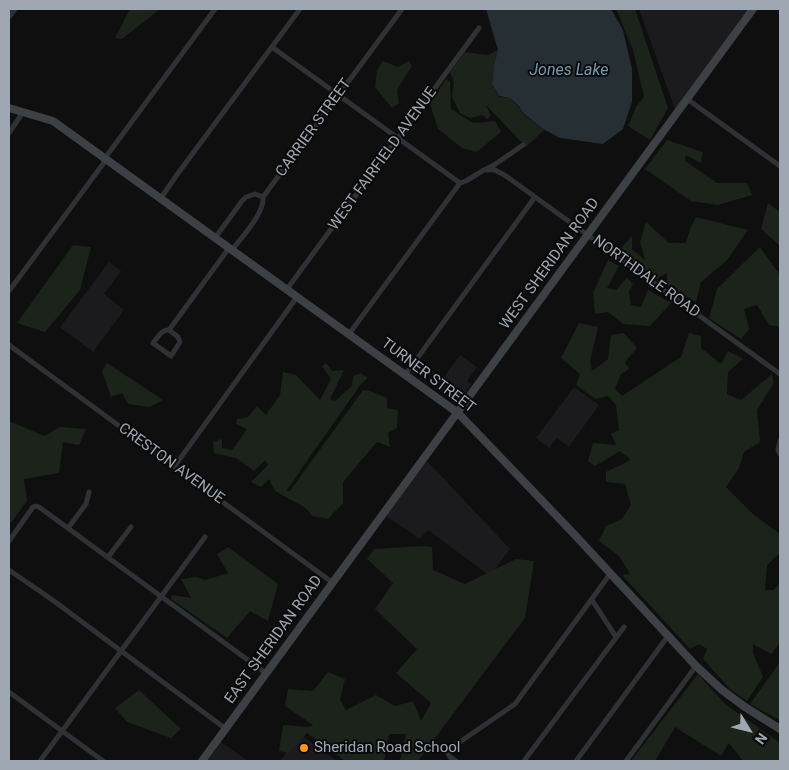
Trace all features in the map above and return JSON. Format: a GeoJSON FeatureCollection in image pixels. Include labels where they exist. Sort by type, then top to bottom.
{"type":"FeatureCollection","features":[{"type":"Feature","properties":{"kind":"street"},"geometry":{"type":"LineString","coordinates":[[9,17],[15,9]]}},
{"type":"Feature","properties":{"kind":"street"},"geometry":{"type":"LineString","coordinates":[[9,291],[215,9]]}},
{"type":"Feature","properties":{"kind":"street"},"geometry":{"type":"LineString","coordinates":[[161,198],[300,9]]}},
{"type":"Feature","properties":{"kind":"street","name":"CARRIER STREET"},"geometry":{"type":"LineString","coordinates":[[169,330],[178,337],[180,342],[171,356],[153,343],[162,332],[169,330],[258,214],[262,207],[262,197],[402,9]]}},
{"type":"Feature","properties":{"kind":"street","name":"WEST SHERIDAN ROAD"},"geometry":{"type":"LineString","coordinates":[[368,535],[753,9]]}},
{"type":"Feature","properties":{"kind":"street","name":"WEST FAIRFIELD AVENUE"},"geometry":{"type":"LineString","coordinates":[[287,289],[479,28]]}},
{"type":"Feature","properties":{"kind":"street"},"geometry":{"type":"LineString","coordinates":[[272,47],[460,183]]}},
{"type":"Feature","properties":{"kind":"street"},"geometry":{"type":"LineString","coordinates":[[687,99],[780,166]]}},
{"type":"Feature","properties":{"kind":"street","name":"TURNER STREET"},"geometry":{"type":"LineString","coordinates":[[9,108],[53,121],[458,413],[549,507],[696,666],[722,690],[745,707],[780,728]]}},
{"type":"Feature","properties":{"kind":"street"},"geometry":{"type":"LineString","coordinates":[[9,133],[23,112]]}},
{"type":"Feature","properties":{"kind":"street"},"geometry":{"type":"LineString","coordinates":[[349,334],[460,183],[494,165],[523,145]]}},
{"type":"Feature","properties":{"kind":"street","name":"NORTHDALE ROAD"},"geometry":{"type":"LineString","coordinates":[[484,170],[500,172],[780,374]]}},
{"type":"Feature","properties":{"kind":"street"},"geometry":{"type":"LineString","coordinates":[[215,238],[246,197],[255,194],[262,197]]}},
{"type":"Feature","properties":{"kind":"street"},"geometry":{"type":"LineString","coordinates":[[405,375],[535,197]]}},
{"type":"Feature","properties":{"kind":"street"},"geometry":{"type":"LineString","coordinates":[[174,467],[297,297]]}},
{"type":"Feature","properties":{"kind":"street","name":"CRESTON AVENUE"},"geometry":{"type":"LineString","coordinates":[[9,345],[333,583]]}},
{"type":"Feature","properties":{"kind":"street"},"geometry":{"type":"LineString","coordinates":[[779,452],[780,442]]}},
{"type":"Feature","properties":{"kind":"street"},"geometry":{"type":"LineString","coordinates":[[68,528],[86,504],[89,492]]}},
{"type":"Feature","properties":{"kind":"street"},"geometry":{"type":"LineString","coordinates":[[9,541],[33,507],[39,507],[267,674]]}},
{"type":"Feature","properties":{"kind":"street"},"geometry":{"type":"LineString","coordinates":[[108,557],[131,527]]}},
{"type":"Feature","properties":{"kind":"street","name":"EAST SHERIDAN ROAD"},"geometry":{"type":"LineString","coordinates":[[202,761],[368,535]]}},
{"type":"Feature","properties":{"kind":"street"},"geometry":{"type":"LineString","coordinates":[[40,761],[205,538]]}},
{"type":"Feature","properties":{"kind":"street"},"geometry":{"type":"LineString","coordinates":[[9,570],[54,601],[120,652],[226,729]]}},
{"type":"Feature","properties":{"kind":"street"},"geometry":{"type":"LineString","coordinates":[[456,761],[448,754],[454,746],[515,704],[610,574]]}},
{"type":"Feature","properties":{"kind":"street"},"geometry":{"type":"LineString","coordinates":[[592,600],[616,637]]}},
{"type":"Feature","properties":{"kind":"street"},"geometry":{"type":"LineString","coordinates":[[524,761],[624,627]]}},
{"type":"Feature","properties":{"kind":"street"},"geometry":{"type":"LineString","coordinates":[[576,761],[668,636]]}},
{"type":"Feature","properties":{"kind":"street"},"geometry":{"type":"LineString","coordinates":[[626,761],[696,666]]}},
{"type":"Feature","properties":{"kind":"street"},"geometry":{"type":"LineString","coordinates":[[9,692],[103,761]]}},
{"type":"Feature","properties":{"kind":"shaded area"},"geometry":{"type":"Polygon","coordinates":[[[130,9],[160,9],[122,39],[115,38],[130,9]]]}},
{"type":"Feature","properties":{"kind":"shaded area"},"geometry":{"type":"Polygon","coordinates":[[[616,9],[635,9],[668,108],[650,140],[628,126],[636,107],[644,97],[633,50],[616,9]]]}},
{"type":"Feature","properties":{"kind":"shaded area"},"geometry":{"type":"Polygon","coordinates":[[[639,9],[748,9],[675,109],[639,9]]]}},
{"type":"Feature","properties":{"kind":"shaded area"},"geometry":{"type":"Polygon","coordinates":[[[498,50],[492,84],[499,97],[510,98],[523,114],[544,130],[526,147],[486,105],[491,116],[487,119],[482,115],[470,118],[460,113],[452,97],[454,82],[450,72],[465,52],[488,55],[498,50]]]}},
{"type":"Feature","properties":{"kind":"shaded area"},"geometry":{"type":"Polygon","coordinates":[[[383,61],[398,67],[409,61],[412,66],[397,90],[399,103],[392,108],[375,87],[377,70],[383,61]]]}},
{"type":"Feature","properties":{"kind":"shaded area"},"geometry":{"type":"Polygon","coordinates":[[[446,79],[450,82],[451,109],[473,123],[495,121],[501,132],[477,152],[462,148],[438,129],[430,104],[446,79]]]}},
{"type":"Feature","properties":{"kind":"shaded area"},"geometry":{"type":"Polygon","coordinates":[[[667,140],[703,152],[701,163],[686,155],[685,161],[717,183],[747,183],[752,195],[718,205],[691,201],[645,169],[667,140]]]}},
{"type":"Feature","properties":{"kind":"shaded area"},"geometry":{"type":"Polygon","coordinates":[[[768,203],[780,212],[780,246],[761,229],[768,203]]]}},
{"type":"Feature","properties":{"kind":"shaded area"},"geometry":{"type":"Polygon","coordinates":[[[696,217],[748,230],[727,260],[701,282],[696,302],[667,286],[667,273],[655,280],[618,251],[632,236],[632,249],[645,260],[640,242],[646,222],[669,243],[686,243],[696,217]]]}},
{"type":"Feature","properties":{"kind":"shaded area"},"geometry":{"type":"Polygon","coordinates":[[[73,245],[91,247],[80,290],[45,332],[17,323],[73,245]]]}},
{"type":"Feature","properties":{"kind":"shaded area"},"geometry":{"type":"Polygon","coordinates":[[[760,247],[780,275],[780,327],[769,325],[757,305],[744,309],[749,329],[741,339],[709,318],[717,289],[760,247]]]}},
{"type":"Feature","properties":{"kind":"shaded area"},"geometry":{"type":"Polygon","coordinates":[[[608,260],[619,266],[607,288],[616,290],[627,278],[633,284],[629,291],[631,305],[641,307],[648,290],[671,303],[650,326],[623,324],[608,312],[595,314],[593,293],[608,260]]]}},
{"type":"Feature","properties":{"kind":"shaded area"},"geometry":{"type":"Polygon","coordinates":[[[109,262],[121,271],[104,294],[124,310],[93,352],[60,327],[109,262]]]}},
{"type":"Feature","properties":{"kind":"shaded area"},"geometry":{"type":"Polygon","coordinates":[[[579,323],[598,327],[590,361],[592,371],[608,359],[611,335],[624,333],[637,348],[625,362],[629,369],[621,374],[615,389],[622,396],[681,357],[689,333],[701,336],[701,348],[721,364],[728,351],[743,359],[728,372],[727,394],[741,400],[772,374],[774,383],[757,410],[760,442],[744,452],[739,468],[726,487],[753,514],[780,534],[780,553],[767,565],[765,590],[774,590],[780,583],[780,643],[771,654],[753,644],[753,653],[763,677],[747,701],[730,689],[703,659],[707,649],[699,644],[690,649],[622,575],[630,574],[619,556],[599,541],[606,526],[622,519],[631,505],[625,484],[606,482],[606,472],[631,460],[620,451],[595,466],[588,461],[593,443],[616,445],[611,434],[619,430],[616,405],[608,396],[595,399],[576,385],[580,374],[561,358],[579,323]]]}},
{"type":"Feature","properties":{"kind":"shaded area"},"geometry":{"type":"Polygon","coordinates":[[[460,355],[477,367],[467,381],[471,384],[460,400],[453,401],[436,388],[460,355]]]}},
{"type":"Feature","properties":{"kind":"shaded area"},"geometry":{"type":"Polygon","coordinates":[[[107,363],[163,400],[150,407],[128,404],[122,393],[111,397],[102,371],[107,363]]]}},
{"type":"Feature","properties":{"kind":"shaded area"},"geometry":{"type":"Polygon","coordinates":[[[326,363],[332,371],[344,370],[330,399],[335,401],[352,386],[353,376],[361,373],[368,378],[361,384],[286,491],[290,491],[363,390],[387,398],[387,408],[398,410],[397,428],[388,433],[390,447],[377,442],[343,482],[343,503],[328,519],[312,516],[306,508],[275,491],[269,479],[261,487],[251,482],[268,465],[265,460],[254,471],[236,458],[214,453],[213,442],[222,439],[222,448],[232,450],[247,429],[236,424],[237,419],[248,417],[257,406],[266,415],[280,395],[283,372],[296,375],[320,400],[331,379],[322,366],[326,363]]]}},
{"type":"Feature","properties":{"kind":"shaded area"},"geometry":{"type":"Polygon","coordinates":[[[574,387],[599,405],[569,447],[557,438],[549,448],[536,438],[574,387]]]}},
{"type":"Feature","properties":{"kind":"shaded area"},"geometry":{"type":"Polygon","coordinates":[[[9,421],[44,436],[60,427],[86,429],[79,445],[63,442],[59,473],[24,479],[27,501],[11,523],[9,522],[9,421]]]}},
{"type":"Feature","properties":{"kind":"shaded area"},"geometry":{"type":"Polygon","coordinates":[[[426,462],[510,549],[490,576],[428,530],[420,539],[386,516],[426,462]]]}},
{"type":"Feature","properties":{"kind":"shaded area"},"geometry":{"type":"Polygon","coordinates":[[[228,547],[278,584],[268,621],[250,611],[227,638],[171,599],[172,595],[191,598],[181,579],[196,577],[205,580],[228,573],[217,554],[228,547]]]}},
{"type":"Feature","properties":{"kind":"shaded area"},"geometry":{"type":"Polygon","coordinates":[[[432,547],[433,570],[465,584],[516,559],[534,561],[525,618],[418,761],[400,761],[406,734],[389,734],[384,761],[345,761],[307,733],[288,753],[279,751],[283,725],[310,727],[313,725],[285,706],[288,689],[313,691],[328,672],[345,679],[340,699],[346,710],[376,695],[395,706],[413,701],[421,721],[431,703],[396,673],[417,649],[375,609],[393,583],[367,559],[374,549],[432,547]]]}},
{"type":"Feature","properties":{"kind":"shaded area"},"geometry":{"type":"Polygon","coordinates":[[[780,662],[780,720],[750,704],[780,662]]]}},
{"type":"Feature","properties":{"kind":"shaded area"},"geometry":{"type":"Polygon","coordinates":[[[698,674],[725,704],[780,743],[780,761],[743,761],[729,743],[721,756],[675,727],[655,761],[631,761],[698,674]]]}},
{"type":"Feature","properties":{"kind":"shaded area"},"geometry":{"type":"Polygon","coordinates":[[[139,690],[181,729],[171,738],[127,722],[115,708],[139,690]]]}},
{"type":"Feature","properties":{"kind":"shaded area","name":"Sheridan Road School"},"geometry":{"type":"Polygon","coordinates":[[[300,734],[337,761],[280,761],[300,734]]]}},
{"type":"Feature","properties":{"kind":"shaded area"},"geometry":{"type":"Polygon","coordinates":[[[221,742],[248,761],[207,761],[221,742]]]}},
{"type":"Feature","properties":{"kind":"water","name":"Jones Lake"},"geometry":{"type":"Polygon","coordinates":[[[486,9],[611,9],[623,30],[632,69],[632,102],[623,129],[603,144],[560,138],[543,129],[523,113],[519,106],[510,98],[499,96],[492,84],[498,50],[486,9]]]}},
{"type":"Feature","properties":{"kind":"place","name":"Sheridan Road School"},"geometry":{"type":"Point","coordinates":[304,748]}}]}
